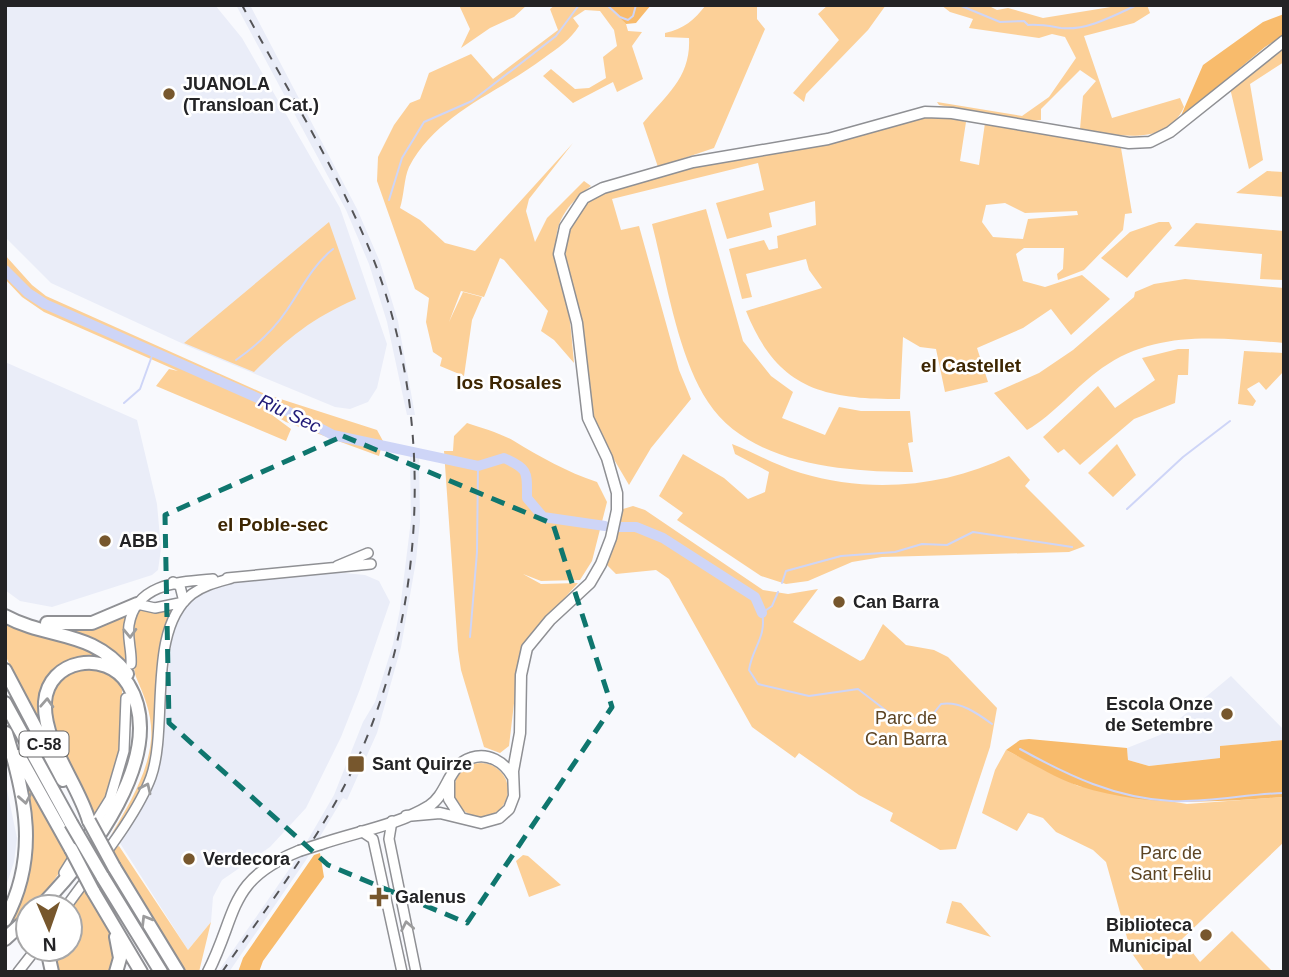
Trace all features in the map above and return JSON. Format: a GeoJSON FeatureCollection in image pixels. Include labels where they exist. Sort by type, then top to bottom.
{"type":"FeatureCollection","features":[{"type":"Feature","properties":{"kind":"highway"},"geometry":{"type":"LineString","coordinates":[[5,609],[47,623],[82,625],[109,618],[137,604]]}},
{"type":"Feature","properties":{"kind":"highway"},"geometry":{"type":"LineString","coordinates":[[5,616],[76,637],[109,654],[135,686],[145,718],[140,766],[117,819],[77,876],[58,893]]}},
{"type":"Feature","properties":{"kind":"highway"},"geometry":{"type":"LineString","coordinates":[[55,893],[105,825],[133,768],[140,744],[139,713],[126,681],[106,665],[90,662],[75,664],[58,674],[48,690],[45,702],[57,749],[87,816]]}},
{"type":"Feature","properties":{"kind":"highway","name":"C-58"},"geometry":{"type":"LineString","coordinates":[[5,670],[114,867],[178,972]]}},
{"type":"Feature","properties":{"kind":"highway","name":"C-58"},"geometry":{"type":"LineString","coordinates":[[5,703],[71,823],[161,972]]}},
{"type":"Feature","properties":{"kind":"highway"},"geometry":{"type":"LineString","coordinates":[[6,732],[93,891],[141,972]]}},
{"type":"Feature","properties":{"kind":"highway"},"geometry":{"type":"LineString","coordinates":[[5,920],[24,871],[28,831],[22,784],[6,732]]}},
{"type":"Feature","properties":{"kind":"highway"},"geometry":{"type":"LineString","coordinates":[[110,920],[120,953],[116,972]]}},
{"type":"Feature","properties":{"kind":"main road"},"geometry":{"type":"LineString","coordinates":[[406,816],[434,813],[460,816],[478,823],[499,818],[513,800],[512,776],[520,733],[521,675],[527,648],[540,630],[582,592],[601,564],[617,510],[617,493],[611,467],[588,418],[583,364],[560,258],[560,239],[578,204],[599,189],[693,162],[828,139],[925,112],[952,113],[1113,141],[1150,142],[1179,124],[1284,41]]}},
{"type":"Feature","properties":{"kind":"main road"},"geometry":{"type":"LineString","coordinates":[[571,600],[596,564],[612,503],[608,479],[585,417],[574,314]]}},
{"type":"Feature","properties":{"kind":"main road"},"geometry":{"type":"LineString","coordinates":[[208,972],[229,914],[242,891],[273,863],[299,851],[406,816],[431,804],[456,767],[470,758],[494,759],[515,752]]}},
{"type":"Feature","properties":{"kind":"main road"},"geometry":{"type":"LineString","coordinates":[[494,759],[507,767],[512,776]]}},
{"type":"Feature","properties":{"kind":"main road"},"geometry":{"type":"LineString","coordinates":[[449,779],[449,799],[460,816]]}},
{"type":"Feature","properties":{"kind":"street"},"geometry":{"type":"LineString","coordinates":[[314,570],[338,566],[368,552]]}},
{"type":"Feature","properties":{"kind":"street"},"geometry":{"type":"LineString","coordinates":[[131,664],[129,629],[137,604],[155,590],[173,582],[371,564]]}},
{"type":"Feature","properties":{"kind":"street"},"geometry":{"type":"LineString","coordinates":[[76,893],[140,801],[150,779],[157,751],[166,643],[173,619],[184,602],[207,585],[232,578]]}},
{"type":"Feature","properties":{"kind":"street"},"geometry":{"type":"LineString","coordinates":[[173,582],[180,586],[184,602]]}},
{"type":"Feature","properties":{"kind":"street"},"geometry":{"type":"LineString","coordinates":[[137,604],[155,608],[184,602]]}},
{"type":"Feature","properties":{"kind":"street"},"geometry":{"type":"LineString","coordinates":[[52,893],[110,799],[124,751],[126,698]]}},
{"type":"Feature","properties":{"kind":"street"},"geometry":{"type":"LineString","coordinates":[[392,821],[389,839],[416,972]]}},
{"type":"Feature","properties":{"kind":"street"},"geometry":{"type":"LineString","coordinates":[[361,831],[373,839],[402,972]]}},
{"type":"Feature","properties":{"kind":"highlighted area"},"geometry":{"type":"Polygon","coordinates":[[[343,436],[553,524],[612,707],[467,923],[328,865],[169,723],[165,515],[343,436]]]}},
{"type":"Feature","properties":{"kind":"shaded area"},"geometry":{"type":"Polygon","coordinates":[[[5,5],[215,5],[242,38],[340,208],[387,344],[377,388],[368,402],[350,409],[335,407],[190,347],[51,283],[5,237],[5,5]]]}},
{"type":"Feature","properties":{"kind":"shaded area"},"geometry":{"type":"Polygon","coordinates":[[[236,5],[250,5],[357,209],[380,262],[398,321],[415,415],[407,415],[387,322],[369,264],[346,210],[236,5]]]}},
{"type":"Feature","properties":{"kind":"shaded area"},"geometry":{"type":"Polygon","coordinates":[[[606,5],[651,5],[636,23],[626,24],[606,5]]]}},
{"type":"Feature","properties":{"kind":"shaded area"},"geometry":{"type":"Polygon","coordinates":[[[1284,14],[1284,35],[1265,47],[1180,118],[1203,65],[1263,22],[1284,14]]]}},
{"type":"Feature","properties":{"kind":"shaded area"},"geometry":{"type":"Polygon","coordinates":[[[5,362],[137,420],[157,504],[161,549],[158,570],[152,575],[52,607],[20,601],[5,590],[5,362]]]}},
{"type":"Feature","properties":{"kind":"shaded area"},"geometry":{"type":"Polygon","coordinates":[[[410,456],[419,456],[420,521],[416,561],[401,647],[377,733],[347,800],[343,798],[306,860],[229,972],[218,972],[299,855],[334,795],[363,722],[375,702],[393,644],[400,609],[411,520],[410,456]]]}},
{"type":"Feature","properties":{"kind":"shaded area"},"geometry":{"type":"Polygon","coordinates":[[[335,572],[365,575],[379,581],[390,602],[360,689],[341,737],[306,808],[270,847],[222,880],[213,897],[211,922],[188,950],[118,840],[159,758],[173,626],[189,601],[203,590],[236,581],[335,572]]]}},
{"type":"Feature","properties":{"kind":"shaded area","name":"Escola Onze de Setembre"},"geometry":{"type":"Polygon","coordinates":[[[1231,676],[1284,730],[1284,740],[1221,746],[1221,758],[1149,766],[1128,760],[1127,748],[1160,735],[1231,676]]]}},
{"type":"Feature","properties":{"kind":"shaded area"},"geometry":{"type":"Polygon","coordinates":[[[1020,740],[1127,748],[1128,760],[1149,766],[1220,758],[1220,746],[1284,740],[1284,797],[1181,802],[1105,793],[1061,779],[1006,750],[1020,740]]]}},
{"type":"Feature","properties":{"kind":"shaded area"},"geometry":{"type":"Polygon","coordinates":[[[5,780],[17,838],[14,862],[5,889],[5,780]]]}},
{"type":"Feature","properties":{"kind":"shaded area"},"geometry":{"type":"Polygon","coordinates":[[[320,853],[324,877],[263,961],[259,972],[238,972],[243,958],[314,855],[320,853]]]}},
{"type":"Feature","properties":{"kind":"green space"},"geometry":{"type":"Polygon","coordinates":[[[459,5],[527,5],[514,17],[490,28],[461,48],[470,29],[459,5]]]}},
{"type":"Feature","properties":{"kind":"green space"},"geometry":{"type":"Polygon","coordinates":[[[555,5],[606,5],[626,24],[628,31],[642,32],[632,46],[643,79],[617,92],[613,82],[573,103],[543,76],[551,69],[575,89],[589,88],[606,78],[603,57],[617,46],[614,30],[600,11],[585,10],[573,18],[579,26],[563,44],[526,71],[470,105],[435,132],[421,148],[406,176],[400,208],[420,220],[445,243],[475,251],[573,143],[529,199],[526,211],[535,242],[547,218],[584,181],[591,186],[565,213],[556,240],[559,269],[570,318],[574,363],[554,340],[541,331],[548,311],[500,258],[484,297],[461,291],[449,322],[463,292],[482,297],[472,320],[464,376],[440,366],[442,358],[433,352],[426,322],[429,298],[415,289],[377,181],[378,157],[394,125],[410,103],[420,99],[429,73],[471,54],[493,79],[558,30],[550,9],[555,5]]]}},
{"type":"Feature","properties":{"kind":"green space"},"geometry":{"type":"Polygon","coordinates":[[[706,5],[757,5],[757,19],[765,29],[714,148],[658,167],[643,123],[676,84],[689,52],[689,38],[665,37],[665,33],[688,23],[706,5]]]}},
{"type":"Feature","properties":{"kind":"green space"},"geometry":{"type":"Polygon","coordinates":[[[828,5],[886,5],[868,30],[806,94],[804,102],[793,93],[839,40],[818,14],[828,5]]]}},
{"type":"Feature","properties":{"kind":"green space"},"geometry":{"type":"Polygon","coordinates":[[[941,5],[987,5],[997,10],[1008,8],[1043,18],[1123,5],[1147,5],[1150,13],[1134,23],[1084,36],[1112,118],[1180,98],[1184,107],[1176,120],[1165,129],[1152,134],[1108,134],[1080,129],[1083,96],[1096,81],[1080,70],[1041,109],[1041,120],[1027,121],[939,105],[937,102],[1022,116],[1049,97],[1076,58],[1065,37],[1052,34],[1039,38],[969,28],[973,19],[950,12],[941,5]]]}},
{"type":"Feature","properties":{"kind":"green space"},"geometry":{"type":"Polygon","coordinates":[[[1284,47],[1284,62],[1250,84],[1263,160],[1249,169],[1230,88],[1284,47]]]}},
{"type":"Feature","properties":{"kind":"green space"},"geometry":{"type":"Polygon","coordinates":[[[924,116],[948,117],[966,122],[960,161],[979,165],[985,123],[1121,148],[1132,213],[1125,214],[1123,230],[1084,270],[1058,280],[1057,274],[1063,269],[1064,248],[1024,248],[1016,254],[1023,281],[1045,287],[1082,275],[1110,299],[1071,335],[1051,309],[1023,328],[977,348],[988,382],[945,392],[936,349],[920,347],[903,337],[900,399],[847,396],[805,384],[788,373],[758,337],[746,311],[822,288],[809,270],[806,259],[746,274],[752,297],[742,299],[729,249],[764,240],[769,250],[778,248],[777,236],[816,225],[815,201],[769,213],[772,227],[727,239],[716,203],[764,190],[758,163],[612,199],[621,230],[639,226],[679,370],[691,399],[651,448],[629,485],[599,434],[592,415],[584,343],[566,260],[566,242],[575,216],[593,195],[709,163],[813,147],[924,116]],[[1005,203],[986,205],[982,222],[993,237],[1023,239],[1028,219],[1078,215],[1077,211],[1025,213],[1005,203]]]}},
{"type":"Feature","properties":{"kind":"green space"},"geometry":{"type":"Polygon","coordinates":[[[1267,171],[1284,172],[1284,197],[1236,193],[1267,171]]]}},
{"type":"Feature","properties":{"kind":"green space"},"geometry":{"type":"Polygon","coordinates":[[[706,209],[743,341],[771,376],[793,392],[782,418],[825,435],[839,407],[861,411],[910,411],[913,442],[908,443],[913,472],[830,466],[773,452],[748,440],[726,423],[708,402],[697,383],[680,339],[652,224],[706,209]]]}},
{"type":"Feature","properties":{"kind":"green space"},"geometry":{"type":"Polygon","coordinates":[[[329,222],[356,299],[301,330],[254,372],[184,343],[329,222]]]}},
{"type":"Feature","properties":{"kind":"green space"},"geometry":{"type":"Polygon","coordinates":[[[1159,222],[1169,222],[1172,228],[1127,278],[1101,258],[1130,232],[1159,222]]]}},
{"type":"Feature","properties":{"kind":"green space"},"geometry":{"type":"Polygon","coordinates":[[[1196,223],[1284,231],[1284,280],[1260,279],[1262,254],[1174,246],[1196,223]]]}},
{"type":"Feature","properties":{"kind":"green space"},"geometry":{"type":"Polygon","coordinates":[[[5,255],[32,285],[46,296],[265,394],[377,430],[383,441],[379,456],[286,422],[264,409],[291,429],[286,441],[156,386],[169,369],[178,371],[44,312],[22,297],[5,279],[5,255]]]}},
{"type":"Feature","properties":{"kind":"green space"},"geometry":{"type":"Polygon","coordinates":[[[1185,279],[1284,288],[1284,343],[1213,338],[1145,347],[1102,368],[1027,430],[994,393],[1039,373],[1073,350],[1134,297],[1135,292],[1154,284],[1185,279]]]}},
{"type":"Feature","properties":{"kind":"green space"},"geometry":{"type":"Polygon","coordinates":[[[1189,349],[1188,375],[1178,375],[1175,403],[1134,419],[1080,465],[1064,449],[1058,453],[1043,437],[1098,386],[1115,408],[1155,380],[1142,358],[1189,349]]]}},
{"type":"Feature","properties":{"kind":"green space"},"geometry":{"type":"Polygon","coordinates":[[[1244,351],[1284,353],[1284,371],[1266,390],[1259,382],[1247,389],[1256,401],[1253,406],[1238,404],[1244,351]]]}},
{"type":"Feature","properties":{"kind":"green space"},"geometry":{"type":"Polygon","coordinates":[[[467,423],[503,436],[554,464],[597,482],[607,502],[592,561],[580,580],[541,581],[523,574],[541,584],[578,583],[529,638],[520,652],[509,746],[500,753],[484,747],[461,670],[458,650],[444,451],[453,451],[454,436],[467,423]]]}},
{"type":"Feature","properties":{"kind":"green space"},"geometry":{"type":"Polygon","coordinates":[[[732,444],[801,473],[854,484],[933,481],[959,475],[1009,456],[1030,480],[1025,486],[1085,546],[1069,552],[882,557],[852,562],[808,581],[786,584],[761,576],[677,520],[683,513],[659,496],[683,454],[724,478],[748,499],[765,492],[769,472],[735,454],[732,444]]]}},
{"type":"Feature","properties":{"kind":"green space"},"geometry":{"type":"Polygon","coordinates":[[[1117,444],[1136,475],[1113,497],[1088,473],[1117,444]]]}},
{"type":"Feature","properties":{"kind":"green space","name":"Parc de Can Barra"},"geometry":{"type":"Polygon","coordinates":[[[633,506],[645,510],[763,590],[788,594],[818,589],[793,622],[860,661],[864,659],[883,624],[906,645],[934,650],[948,657],[997,708],[990,747],[956,849],[940,850],[890,821],[893,813],[859,795],[799,753],[795,758],[752,727],[669,579],[656,570],[616,574],[607,565],[623,509],[633,506]]]}},
{"type":"Feature","properties":{"kind":"green space"},"geometry":{"type":"Polygon","coordinates":[[[138,607],[175,609],[166,627],[150,771],[135,804],[111,835],[142,777],[151,740],[150,715],[136,677],[134,662],[134,632],[138,607]]]}},
{"type":"Feature","properties":{"kind":"green space"},"geometry":{"type":"Polygon","coordinates":[[[131,609],[126,662],[92,638],[58,628],[131,609]]]}},
{"type":"Feature","properties":{"kind":"green space"},"geometry":{"type":"Polygon","coordinates":[[[5,621],[75,640],[119,668],[100,660],[49,680],[47,740],[5,655],[5,621]]]}},
{"type":"Feature","properties":{"kind":"green space"},"geometry":{"type":"Polygon","coordinates":[[[103,668],[123,685],[122,740],[113,781],[105,801],[94,816],[69,771],[55,737],[51,704],[55,685],[73,669],[103,668]]]}},
{"type":"Feature","properties":{"kind":"green space","name":"Parc de Sant Feliu"},"geometry":{"type":"Polygon","coordinates":[[[1006,750],[1078,786],[1187,804],[1284,797],[1284,842],[1182,939],[1200,962],[1232,931],[1273,972],[1145,972],[1131,952],[1106,862],[1093,850],[1056,832],[1043,818],[1028,813],[1017,831],[982,813],[995,770],[1006,750]]]}},
{"type":"Feature","properties":{"kind":"green space"},"geometry":{"type":"Polygon","coordinates":[[[481,763],[500,771],[508,790],[500,809],[481,817],[462,809],[454,790],[462,771],[481,763]]]}},
{"type":"Feature","properties":{"kind":"green space"},"geometry":{"type":"Polygon","coordinates":[[[25,779],[69,859],[45,893],[23,893],[31,865],[33,836],[25,779]]]}},
{"type":"Feature","properties":{"kind":"green space"},"geometry":{"type":"Polygon","coordinates":[[[119,846],[188,950],[211,922],[199,972],[184,972],[111,849],[119,846]]]}},
{"type":"Feature","properties":{"kind":"green space"},"geometry":{"type":"Polygon","coordinates":[[[523,855],[528,856],[561,885],[529,897],[516,861],[523,855]]]}},
{"type":"Feature","properties":{"kind":"green space"},"geometry":{"type":"Polygon","coordinates":[[[85,886],[112,940],[114,962],[111,972],[60,972],[55,963],[84,963],[84,893],[81,893],[85,886]]]}},
{"type":"Feature","properties":{"kind":"green space"},"geometry":{"type":"Polygon","coordinates":[[[952,901],[961,903],[991,937],[946,923],[952,901]]]}},
{"type":"Feature","properties":{"kind":"green space"},"geometry":{"type":"Polygon","coordinates":[[[14,911],[14,924],[5,933],[14,911]]]}},
{"type":"Feature","properties":{"kind":"waterway"},"geometry":{"type":"LineString","coordinates":[[389,200],[402,158],[424,122],[472,101],[556,36],[579,5]]}},
{"type":"Feature","properties":{"kind":"waterway"},"geometry":{"type":"LineString","coordinates":[[607,5],[620,17],[628,20],[633,16],[636,5]]}},
{"type":"Feature","properties":{"kind":"waterway"},"geometry":{"type":"LineString","coordinates":[[959,5],[1000,22],[1024,21],[1028,25],[1061,28],[1081,27],[1137,5]]}},
{"type":"Feature","properties":{"kind":"waterway"},"geometry":{"type":"LineString","coordinates":[[236,360],[276,325],[313,270],[333,249]]}},
{"type":"Feature","properties":{"kind":"waterway","name":"Riu Sec"},"geometry":{"type":"LineString","coordinates":[[5,270],[28,293],[45,304],[287,411],[333,435],[478,466],[504,458],[525,472],[527,498],[543,517],[605,526]]}},
{"type":"Feature","properties":{"kind":"waterway"},"geometry":{"type":"LineString","coordinates":[[124,403],[140,389],[153,353]]}},
{"type":"Feature","properties":{"kind":"waterway","name":"Riu Sec"},"geometry":{"type":"LineString","coordinates":[[214,379],[219,376]]}},
{"type":"Feature","properties":{"kind":"waterway"},"geometry":{"type":"LineString","coordinates":[[1127,509],[1183,457],[1230,421]]}},
{"type":"Feature","properties":{"kind":"waterway"},"geometry":{"type":"LineString","coordinates":[[470,637],[477,552],[478,466]]}},
{"type":"Feature","properties":{"kind":"waterway","name":"Riu Sec"},"geometry":{"type":"LineString","coordinates":[[618,527],[636,527],[663,538],[755,597],[762,613]]}},
{"type":"Feature","properties":{"kind":"waterway"},"geometry":{"type":"LineString","coordinates":[[782,583],[786,571],[841,556],[895,552],[922,544],[947,545],[973,532],[1072,547]]}},
{"type":"Feature","properties":{"kind":"waterway"},"geometry":{"type":"LineString","coordinates":[[778,592],[772,606],[762,613],[763,629],[749,670],[758,684],[809,696],[858,689],[897,719],[930,718],[941,704],[955,704],[992,724]]}},
{"type":"Feature","properties":{"kind":"waterway"},"geometry":{"type":"LineString","coordinates":[[1020,749],[1093,784],[1150,799],[1199,801],[1284,793]]}},
{"type":"Feature","properties":{"kind":"railway"},"geometry":{"type":"LineString","coordinates":[[222,972],[312,842],[339,796],[368,734],[390,669],[405,600],[413,531],[414,461],[408,391],[394,323],[373,258],[328,162],[242,5]]}},
{"type":"Feature","properties":{"kind":"place","name":"JUANOLA (Transloan Cat.)"},"geometry":{"type":"Point","coordinates":[169,94]}},
{"type":"Feature","properties":{"kind":"place","name":"ABB"},"geometry":{"type":"Point","coordinates":[105,541]}},
{"type":"Feature","properties":{"kind":"place","name":"Can Barra"},"geometry":{"type":"Point","coordinates":[839,602]}},
{"type":"Feature","properties":{"kind":"place","name":"Escola Onze de Setembre"},"geometry":{"type":"Point","coordinates":[1227,714]}},
{"type":"Feature","properties":{"kind":"place","name":"Sant Quirze"},"geometry":{"type":"Point","coordinates":[356,764]}},
{"type":"Feature","properties":{"kind":"place","name":"Verdecora"},"geometry":{"type":"Point","coordinates":[189,859]}},
{"type":"Feature","properties":{"kind":"place","name":"Galenus"},"geometry":{"type":"Point","coordinates":[379,897]}},
{"type":"Feature","properties":{"kind":"place","name":"Biblioteca Municipal"},"geometry":{"type":"Point","coordinates":[1206,935]}},
{"type":"Feature","properties":{"kind":"district","name":"el Castellet"},"geometry":{"type":"Point","coordinates":[971,365]}},
{"type":"Feature","properties":{"kind":"district","name":"los Rosales"},"geometry":{"type":"Point","coordinates":[509,382]}},
{"type":"Feature","properties":{"kind":"district","name":"el Poble-sec"},"geometry":{"type":"Point","coordinates":[273,524]}}]}
